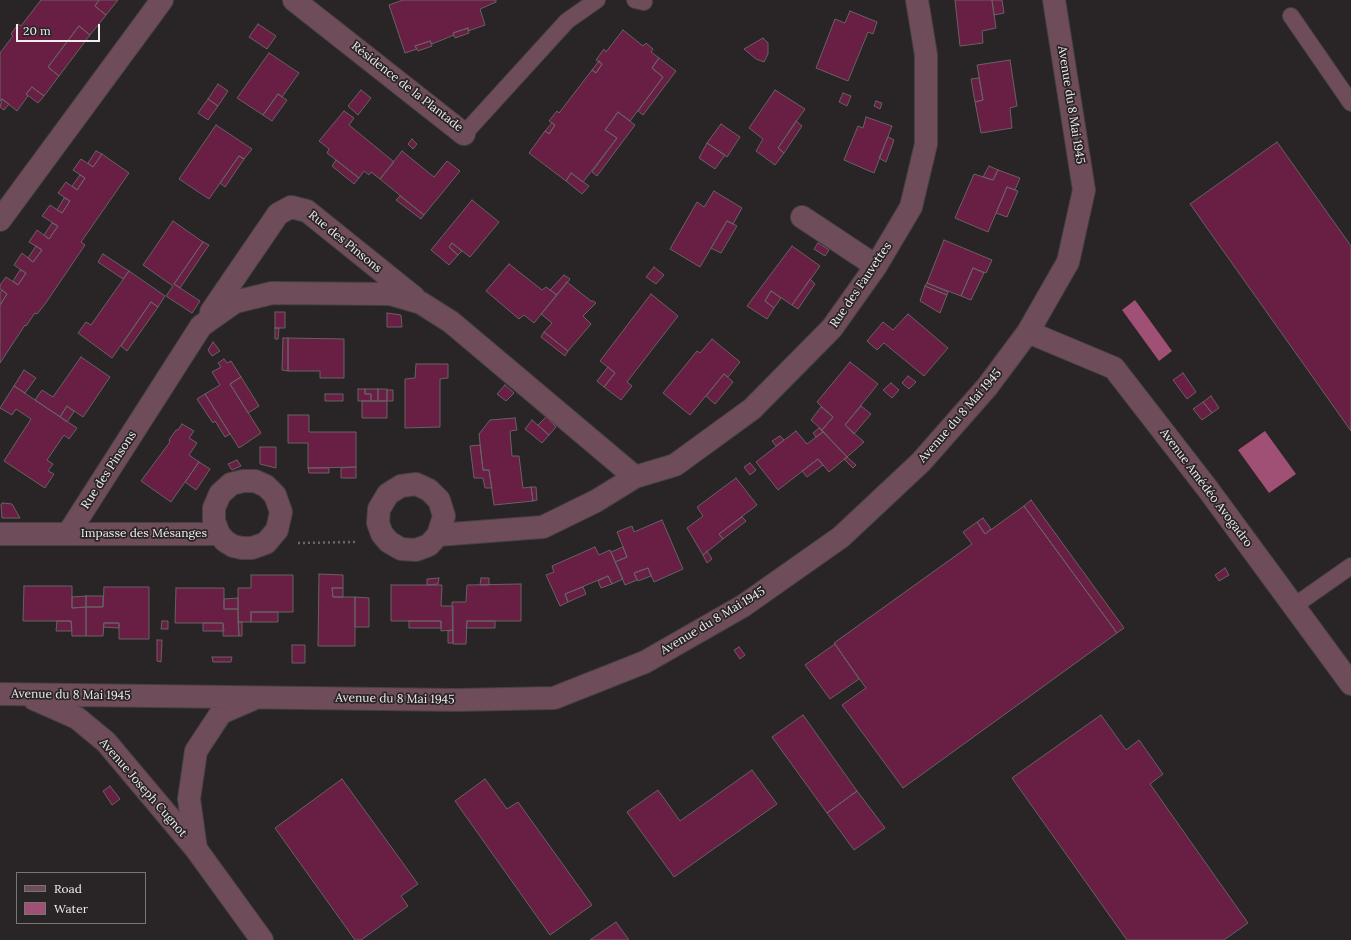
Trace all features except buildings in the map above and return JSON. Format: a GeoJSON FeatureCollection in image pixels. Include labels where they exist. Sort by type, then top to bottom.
{"type":"FeatureCollection","features":[{"type":"Feature","properties":{"kind":"street"},"geometry":{"type":"LineString","coordinates":[[0,220],[162,0]]}},
{"type":"Feature","properties":{"kind":"street","name":"Rue des Fauvettes"},"geometry":{"type":"LineString","coordinates":[[438,535],[543,527],[596,501],[635,477],[675,465],[752,409],[832,328],[876,266],[911,207],[926,144],[926,55],[917,0]]}},
{"type":"Feature","properties":{"kind":"street","name":"Avenue du 8 Mai 1945"},"geometry":{"type":"LineString","coordinates":[[0,694],[457,700],[554,698],[645,662],[743,606],[841,537],[921,462],[987,387],[1028,332],[1068,262],[1084,190],[1054,0]]}},
{"type":"Feature","properties":{"kind":"street","name":"Résidence de la Plantade"},"geometry":{"type":"LineString","coordinates":[[304,3],[464,134]]}},
{"type":"Feature","properties":{"kind":"street","name":"Rue des Pinsons"},"geometry":{"type":"LineString","coordinates":[[68,534],[201,326],[278,214],[291,207],[307,211],[421,303],[452,322],[635,477]]}},
{"type":"Feature","properties":{"kind":"street"},"geometry":{"type":"LineString","coordinates":[[802,217],[876,266]]}},
{"type":"Feature","properties":{"kind":"street","name":"Rue des Pinsons"},"geometry":{"type":"LineString","coordinates":[[201,326],[235,302],[272,293],[390,294],[421,303]]}},
{"type":"Feature","properties":{"kind":"street","name":"Avenue Amédéo Avogadro"},"geometry":{"type":"LineString","coordinates":[[1028,332],[1114,368],[1207,488],[1351,684]]}},
{"type":"Feature","properties":{"kind":"street","name":"Impasse des Mésanges"},"geometry":{"type":"LineString","coordinates":[[243,481],[255,481],[266,486],[275,495],[281,512],[277,530],[266,543],[252,548],[242,548],[225,540],[219,534],[214,521],[214,508],[220,494],[231,484],[243,481]]}},
{"type":"Feature","properties":{"kind":"street"},"geometry":{"type":"LineString","coordinates":[[416,484],[430,490],[439,500],[444,516],[438,535],[429,545],[416,550],[401,549],[389,542],[382,534],[378,523],[379,509],[388,494],[401,486],[416,484]]}},
{"type":"Feature","properties":{"kind":"street","name":"Impasse des Mésanges"},"geometry":{"type":"LineString","coordinates":[[0,534],[219,534]]}},
{"type":"Feature","properties":{"kind":"street","name":"Avenue Joseph Cugnot"},"geometry":{"type":"LineString","coordinates":[[26,695],[77,718],[106,742],[196,849],[262,940]]}},
{"type":"Feature","properties":{"kind":"street","name":"Avenue Joseph Cugnot"},"geometry":{"type":"LineString","coordinates":[[196,849],[188,799],[196,751],[221,713],[255,698]]}},
{"type":"Feature","properties":{"kind":"lane","name":"Résidence de la Plantade"},"geometry":{"type":"LineString","coordinates":[[464,134],[567,21],[597,0]]}},
{"type":"Feature","properties":{"kind":"lane"},"geometry":{"type":"LineString","coordinates":[[1291,16],[1351,103]]}},
{"type":"Feature","properties":{"kind":"lane"},"geometry":{"type":"LineString","coordinates":[[1294,606],[1351,566]]}},
{"type":"Feature","properties":{"kind":"path"},"geometry":{"type":"LineString","coordinates":[[266,543],[389,542]]}},
{"type":"Feature","properties":{"kind":"water"},"geometry":{"type":"Polygon","coordinates":[[[1135,300],[1172,351],[1159,361],[1122,310],[1135,300]]]}},
{"type":"Feature","properties":{"kind":"water"},"geometry":{"type":"Polygon","coordinates":[[[1265,431],[1296,474],[1269,493],[1238,450],[1265,431]]]}}]}
